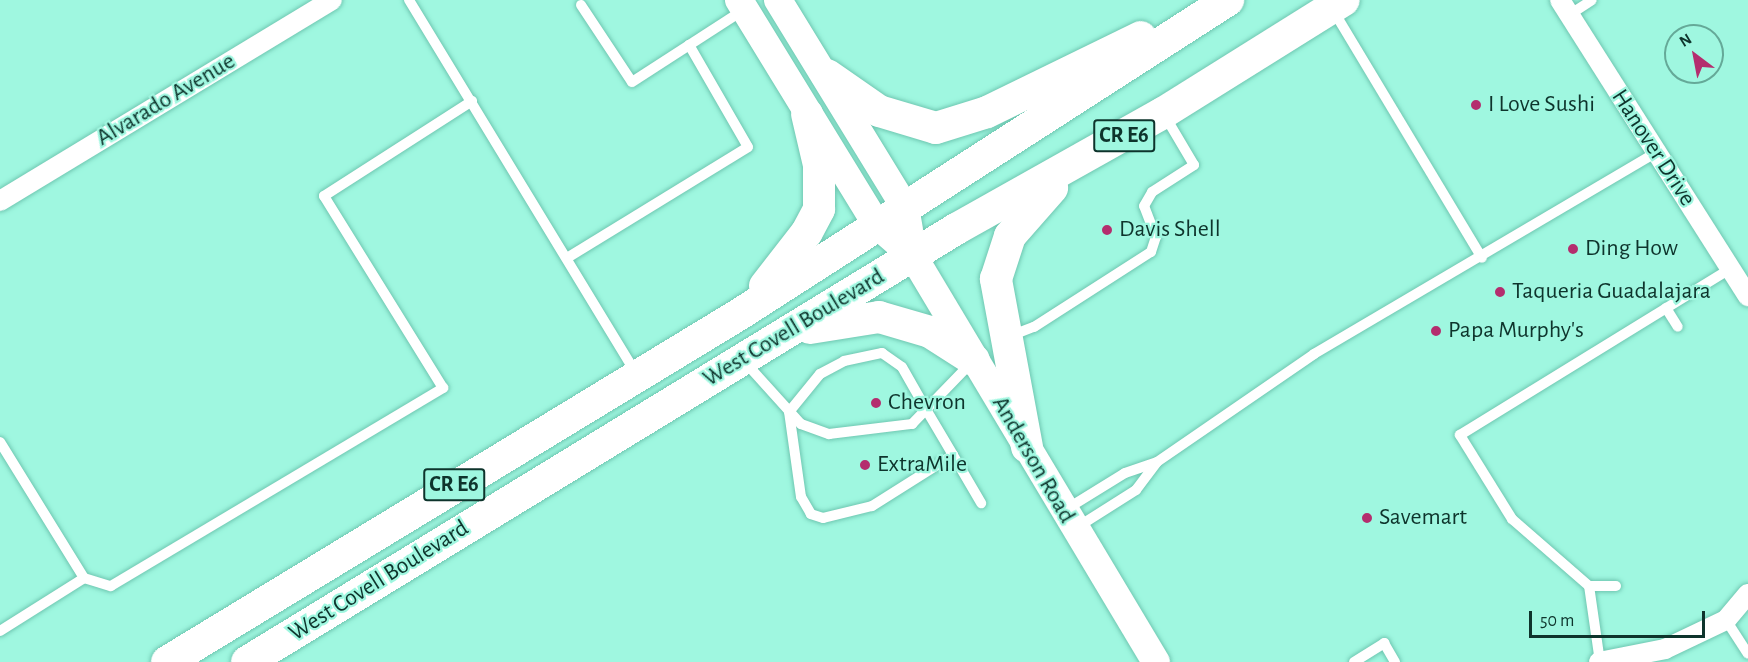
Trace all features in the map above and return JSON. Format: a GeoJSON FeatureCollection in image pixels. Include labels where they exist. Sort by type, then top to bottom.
{"type":"FeatureCollection","features":[{"type":"Feature","properties":{"kind":"main road"},"geometry":{"type":"LineString","coordinates":[[826,75],[879,111],[936,128],[987,112],[1226,0]]}},
{"type":"Feature","properties":{"kind":"main road","name":"West Covell Boulevard"},"geometry":{"type":"LineString","coordinates":[[167,662],[636,373],[743,312],[1226,0]]}},
{"type":"Feature","properties":{"kind":"main road","name":"West Covell Boulevard"},"geometry":{"type":"LineString","coordinates":[[247,662],[777,337],[1163,113],[1334,3]]}},
{"type":"Feature","properties":{"kind":"main road"},"geometry":{"type":"LineString","coordinates":[[743,312],[807,232],[819,209],[819,165],[807,114]]}},
{"type":"Feature","properties":{"kind":"main road"},"geometry":{"type":"LineString","coordinates":[[1027,447],[1003,339],[996,279],[1010,236],[1080,161]]}},
{"type":"Feature","properties":{"kind":"main road"},"geometry":{"type":"LineString","coordinates":[[777,337],[825,323],[879,317],[930,332],[974,360]]}},
{"type":"Feature","properties":{"kind":"street","name":"Alvarado Avenue"},"geometry":{"type":"LineString","coordinates":[[0,201],[332,0]]}},
{"type":"Feature","properties":{"kind":"street","name":"Anderson Road"},"geometry":{"type":"LineString","coordinates":[[778,0],[905,207],[913,256]]}},
{"type":"Feature","properties":{"kind":"street","name":"Anderson Road"},"geometry":{"type":"LineString","coordinates":[[742,5],[877,225],[913,256],[1027,447],[1068,521],[1156,662]]}},
{"type":"Feature","properties":{"kind":"street","name":"Hanover Drive"},"geometry":{"type":"LineString","coordinates":[[1564,7],[1655,153],[1747,293]]}},
{"type":"Feature","properties":{"kind":"street"},"geometry":{"type":"LineString","coordinates":[[1600,662],[1665,649],[1726,620],[1748,594]]}},
{"type":"Feature","properties":{"kind":"lane"},"geometry":{"type":"LineString","coordinates":[[409,0],[636,373]]}},
{"type":"Feature","properties":{"kind":"lane"},"geometry":{"type":"LineString","coordinates":[[1564,7],[1592,0]]}},
{"type":"Feature","properties":{"kind":"lane"},"geometry":{"type":"LineString","coordinates":[[1334,3],[1482,258]]}},
{"type":"Feature","properties":{"kind":"lane"},"geometry":{"type":"LineString","coordinates":[[581,5],[632,82],[689,45],[742,5]]}},
{"type":"Feature","properties":{"kind":"lane"},"geometry":{"type":"LineString","coordinates":[[567,258],[748,147],[689,45]]}},
{"type":"Feature","properties":{"kind":"lane"},"geometry":{"type":"LineString","coordinates":[[0,442],[84,578],[111,586],[443,388],[324,196],[472,101]]}},
{"type":"Feature","properties":{"kind":"lane"},"geometry":{"type":"LineString","coordinates":[[1003,339],[1034,327],[1151,252],[1156,237],[1144,206],[1152,192],[1194,165],[1163,113]]}},
{"type":"Feature","properties":{"kind":"lane"},"geometry":{"type":"LineString","coordinates":[[1068,521],[1125,473],[1156,462],[1314,354],[1482,258],[1655,153]]}},
{"type":"Feature","properties":{"kind":"lane"},"geometry":{"type":"LineString","coordinates":[[1600,662],[1589,586],[1512,519],[1460,435],[1731,268]]}},
{"type":"Feature","properties":{"kind":"lane"},"geometry":{"type":"LineString","coordinates":[[1666,308],[1678,327]]}},
{"type":"Feature","properties":{"kind":"lane"},"geometry":{"type":"LineString","coordinates":[[953,455],[872,506],[823,518],[811,514],[801,497],[789,412],[820,374],[844,361],[882,353],[902,367],[981,503]]}},
{"type":"Feature","properties":{"kind":"lane"},"geometry":{"type":"LineString","coordinates":[[742,358],[789,412],[812,430],[829,434],[906,427],[927,411],[974,360]]}},
{"type":"Feature","properties":{"kind":"lane"},"geometry":{"type":"LineString","coordinates":[[1068,521],[1136,490],[1156,462]]}},
{"type":"Feature","properties":{"kind":"lane"},"geometry":{"type":"LineString","coordinates":[[0,631],[84,578]]}},
{"type":"Feature","properties":{"kind":"lane"},"geometry":{"type":"LineString","coordinates":[[1589,586],[1616,586]]}},
{"type":"Feature","properties":{"kind":"lane"},"geometry":{"type":"LineString","coordinates":[[1726,620],[1748,654]]}},
{"type":"Feature","properties":{"kind":"lane"},"geometry":{"type":"LineString","coordinates":[[1354,662],[1384,643],[1395,662]]}},
{"type":"Feature","properties":{"kind":"place","name":"I Love Sushi"},"geometry":{"type":"Point","coordinates":[1476,105]}},
{"type":"Feature","properties":{"kind":"place","name":"Davis Shell"},"geometry":{"type":"Point","coordinates":[1107,230]}},
{"type":"Feature","properties":{"kind":"place","name":"Ding How"},"geometry":{"type":"Point","coordinates":[1573,249]}},
{"type":"Feature","properties":{"kind":"place","name":"Taqueria Guadalajara"},"geometry":{"type":"Point","coordinates":[1500,292]}},
{"type":"Feature","properties":{"kind":"place","name":"Papa Murphy's"},"geometry":{"type":"Point","coordinates":[1436,331]}},
{"type":"Feature","properties":{"kind":"place","name":"Chevron"},"geometry":{"type":"Point","coordinates":[876,403]}},
{"type":"Feature","properties":{"kind":"place","name":"ExtraMile"},"geometry":{"type":"Point","coordinates":[865,465]}},
{"type":"Feature","properties":{"kind":"place","name":"Savemart"},"geometry":{"type":"Point","coordinates":[1367,518]}}]}
